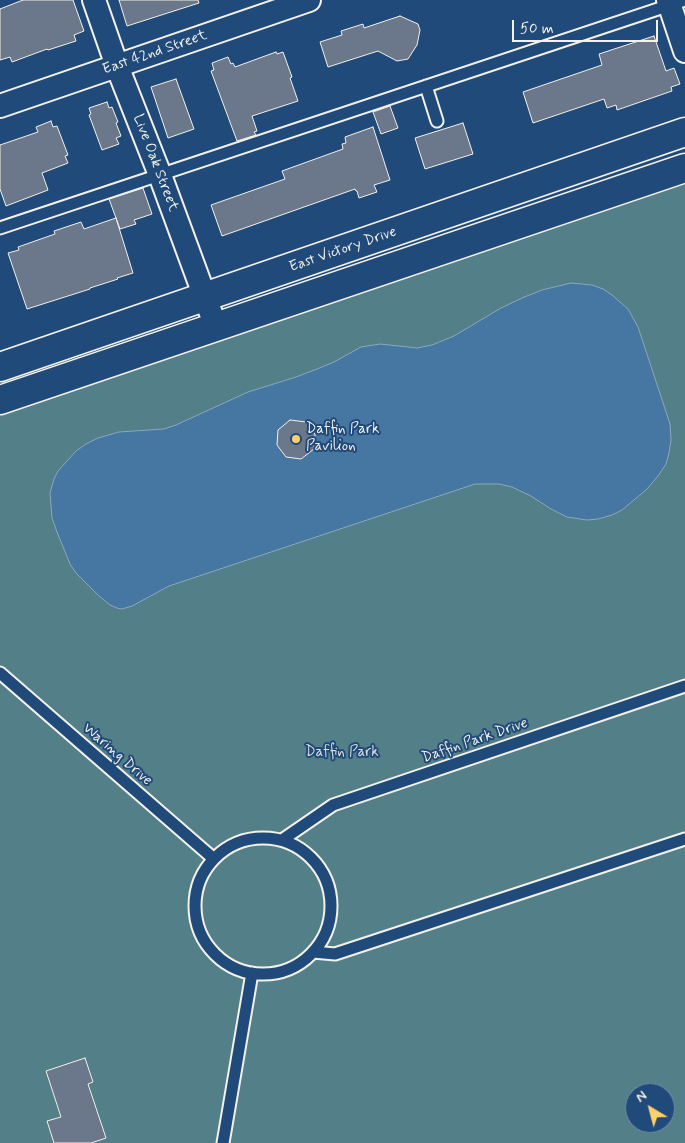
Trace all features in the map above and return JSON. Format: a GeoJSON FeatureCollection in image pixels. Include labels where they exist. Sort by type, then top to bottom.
{"type":"FeatureCollection","features":[{"type":"Feature","properties":{"kind":"main road","name":"East Victory Drive"},"geometry":{"type":"LineString","coordinates":[[0,367],[685,132]]}},
{"type":"Feature","properties":{"kind":"main road"},"geometry":{"type":"LineString","coordinates":[[674,172],[665,168],[677,158],[685,155]]}},
{"type":"Feature","properties":{"kind":"main road"},"geometry":{"type":"LineString","coordinates":[[0,400],[674,172]]}},
{"type":"Feature","properties":{"kind":"street","name":"Live Oak Street"},"geometry":{"type":"LineString","coordinates":[[94,0],[117,66],[160,174],[216,327]]}},
{"type":"Feature","properties":{"kind":"street","name":"East 42nd Street"},"geometry":{"type":"LineString","coordinates":[[0,106],[309,0]]}},
{"type":"Feature","properties":{"kind":"street"},"geometry":{"type":"LineString","coordinates":[[674,2],[685,51]]}},
{"type":"Feature","properties":{"kind":"lane"},"geometry":{"type":"LineString","coordinates":[[0,228],[674,2]]}},
{"type":"Feature","properties":{"kind":"lane"},"geometry":{"type":"LineString","coordinates":[[426,86],[437,121]]}},
{"type":"Feature","properties":{"kind":"lane","name":"Waring Drive"},"geometry":{"type":"LineString","coordinates":[[0,673],[214,859]]}},
{"type":"Feature","properties":{"kind":"lane","name":"Daffin Park Drive"},"geometry":{"type":"LineString","coordinates":[[282,840],[333,805],[685,686]]}},
{"type":"Feature","properties":{"kind":"lane"},"geometry":{"type":"LineString","coordinates":[[264,838],[282,840],[302,850],[319,866],[329,887],[331,910],[326,932],[314,952],[301,962],[285,970],[269,974],[252,973],[232,966],[215,954],[202,937],[196,917],[196,896],[202,876],[214,859],[228,847],[245,840],[264,838]]}},
{"type":"Feature","properties":{"kind":"lane"},"geometry":{"type":"LineString","coordinates":[[314,952],[335,954],[685,839]]}},
{"type":"Feature","properties":{"kind":"lane"},"geometry":{"type":"LineString","coordinates":[[223,1143],[252,973]]}},
{"type":"Feature","properties":{"kind":"green space","name":"Daffin Park"},"geometry":{"type":"Polygon","coordinates":[[[685,181],[685,1143],[0,1143],[0,412],[685,181]]]}},
{"type":"Feature","properties":{"kind":"water"},"geometry":{"type":"Polygon","coordinates":[[[571,283],[592,285],[603,289],[628,309],[638,327],[670,424],[671,440],[666,464],[647,489],[622,510],[598,519],[587,520],[567,517],[512,487],[499,484],[475,484],[169,586],[132,606],[122,609],[110,605],[98,595],[76,573],[70,564],[52,518],[50,493],[58,471],[76,451],[86,444],[98,438],[119,432],[164,429],[176,425],[248,392],[296,377],[334,362],[361,347],[380,344],[417,348],[432,345],[454,336],[501,308],[522,298],[542,290],[571,283]]]}},
{"type":"Feature","properties":{"kind":"building"},"geometry":{"type":"Polygon","coordinates":[[[23,0],[73,0],[84,31],[74,35],[76,41],[12,62],[10,57],[0,60],[0,9],[23,0]]]}},
{"type":"Feature","properties":{"kind":"building"},"geometry":{"type":"Polygon","coordinates":[[[119,0],[198,0],[199,3],[127,26],[119,0]]]}},
{"type":"Feature","properties":{"kind":"building"},"geometry":{"type":"Polygon","coordinates":[[[400,16],[418,24],[420,30],[417,45],[408,59],[397,61],[378,51],[328,67],[320,42],[342,35],[341,31],[363,24],[364,28],[400,16]]]}},
{"type":"Feature","properties":{"kind":"building"},"geometry":{"type":"Polygon","coordinates":[[[654,36],[666,71],[674,68],[680,84],[671,87],[672,91],[617,110],[616,105],[607,108],[604,99],[533,123],[523,92],[602,65],[599,54],[654,36]]]}},
{"type":"Feature","properties":{"kind":"building"},"geometry":{"type":"Polygon","coordinates":[[[276,52],[277,54],[283,52],[298,101],[252,116],[257,131],[254,132],[256,135],[237,141],[211,71],[214,70],[212,63],[228,57],[231,64],[233,63],[235,67],[276,52]]]}},
{"type":"Feature","properties":{"kind":"building"},"geometry":{"type":"Polygon","coordinates":[[[176,79],[194,129],[168,138],[151,87],[176,79]]]}},
{"type":"Feature","properties":{"kind":"building"},"geometry":{"type":"Polygon","coordinates":[[[107,102],[109,108],[112,107],[121,136],[116,138],[119,144],[102,150],[89,115],[91,114],[89,108],[107,102]]]}},
{"type":"Feature","properties":{"kind":"building"},"geometry":{"type":"Polygon","coordinates":[[[390,106],[398,128],[381,134],[373,112],[390,106]]]}},
{"type":"Feature","properties":{"kind":"building"},"geometry":{"type":"Polygon","coordinates":[[[51,121],[53,127],[57,126],[68,155],[65,156],[68,163],[42,173],[48,190],[6,206],[0,189],[0,145],[38,132],[36,127],[51,121]]]}},
{"type":"Feature","properties":{"kind":"building"},"geometry":{"type":"Polygon","coordinates":[[[463,123],[473,154],[425,169],[415,138],[463,123]]]}},
{"type":"Feature","properties":{"kind":"building"},"geometry":{"type":"Polygon","coordinates":[[[373,127],[390,180],[374,185],[377,192],[359,198],[355,189],[222,236],[211,205],[285,179],[282,171],[343,149],[342,144],[346,143],[345,137],[373,127]]]}},
{"type":"Feature","properties":{"kind":"building"},"geometry":{"type":"Polygon","coordinates":[[[143,188],[152,214],[134,220],[136,224],[120,229],[109,199],[143,188]]]}},
{"type":"Feature","properties":{"kind":"building"},"geometry":{"type":"Polygon","coordinates":[[[116,218],[133,273],[27,309],[8,253],[19,250],[18,247],[55,234],[54,231],[81,222],[84,229],[116,218]]]}},
{"type":"Feature","properties":{"kind":"building","name":"Daffin Park Pavilion"},"geometry":{"type":"Polygon","coordinates":[[[290,420],[306,422],[315,434],[314,449],[301,459],[286,457],[277,445],[278,430],[290,420]]]}},
{"type":"Feature","properties":{"kind":"building"},"geometry":{"type":"Polygon","coordinates":[[[85,1058],[93,1082],[88,1084],[106,1138],[91,1143],[54,1143],[47,1121],[61,1117],[46,1071],[85,1058]]]}},
{"type":"Feature","properties":{"kind":"place","name":"Daffin Park Pavilion"},"geometry":{"type":"Point","coordinates":[296,439]}}]}
